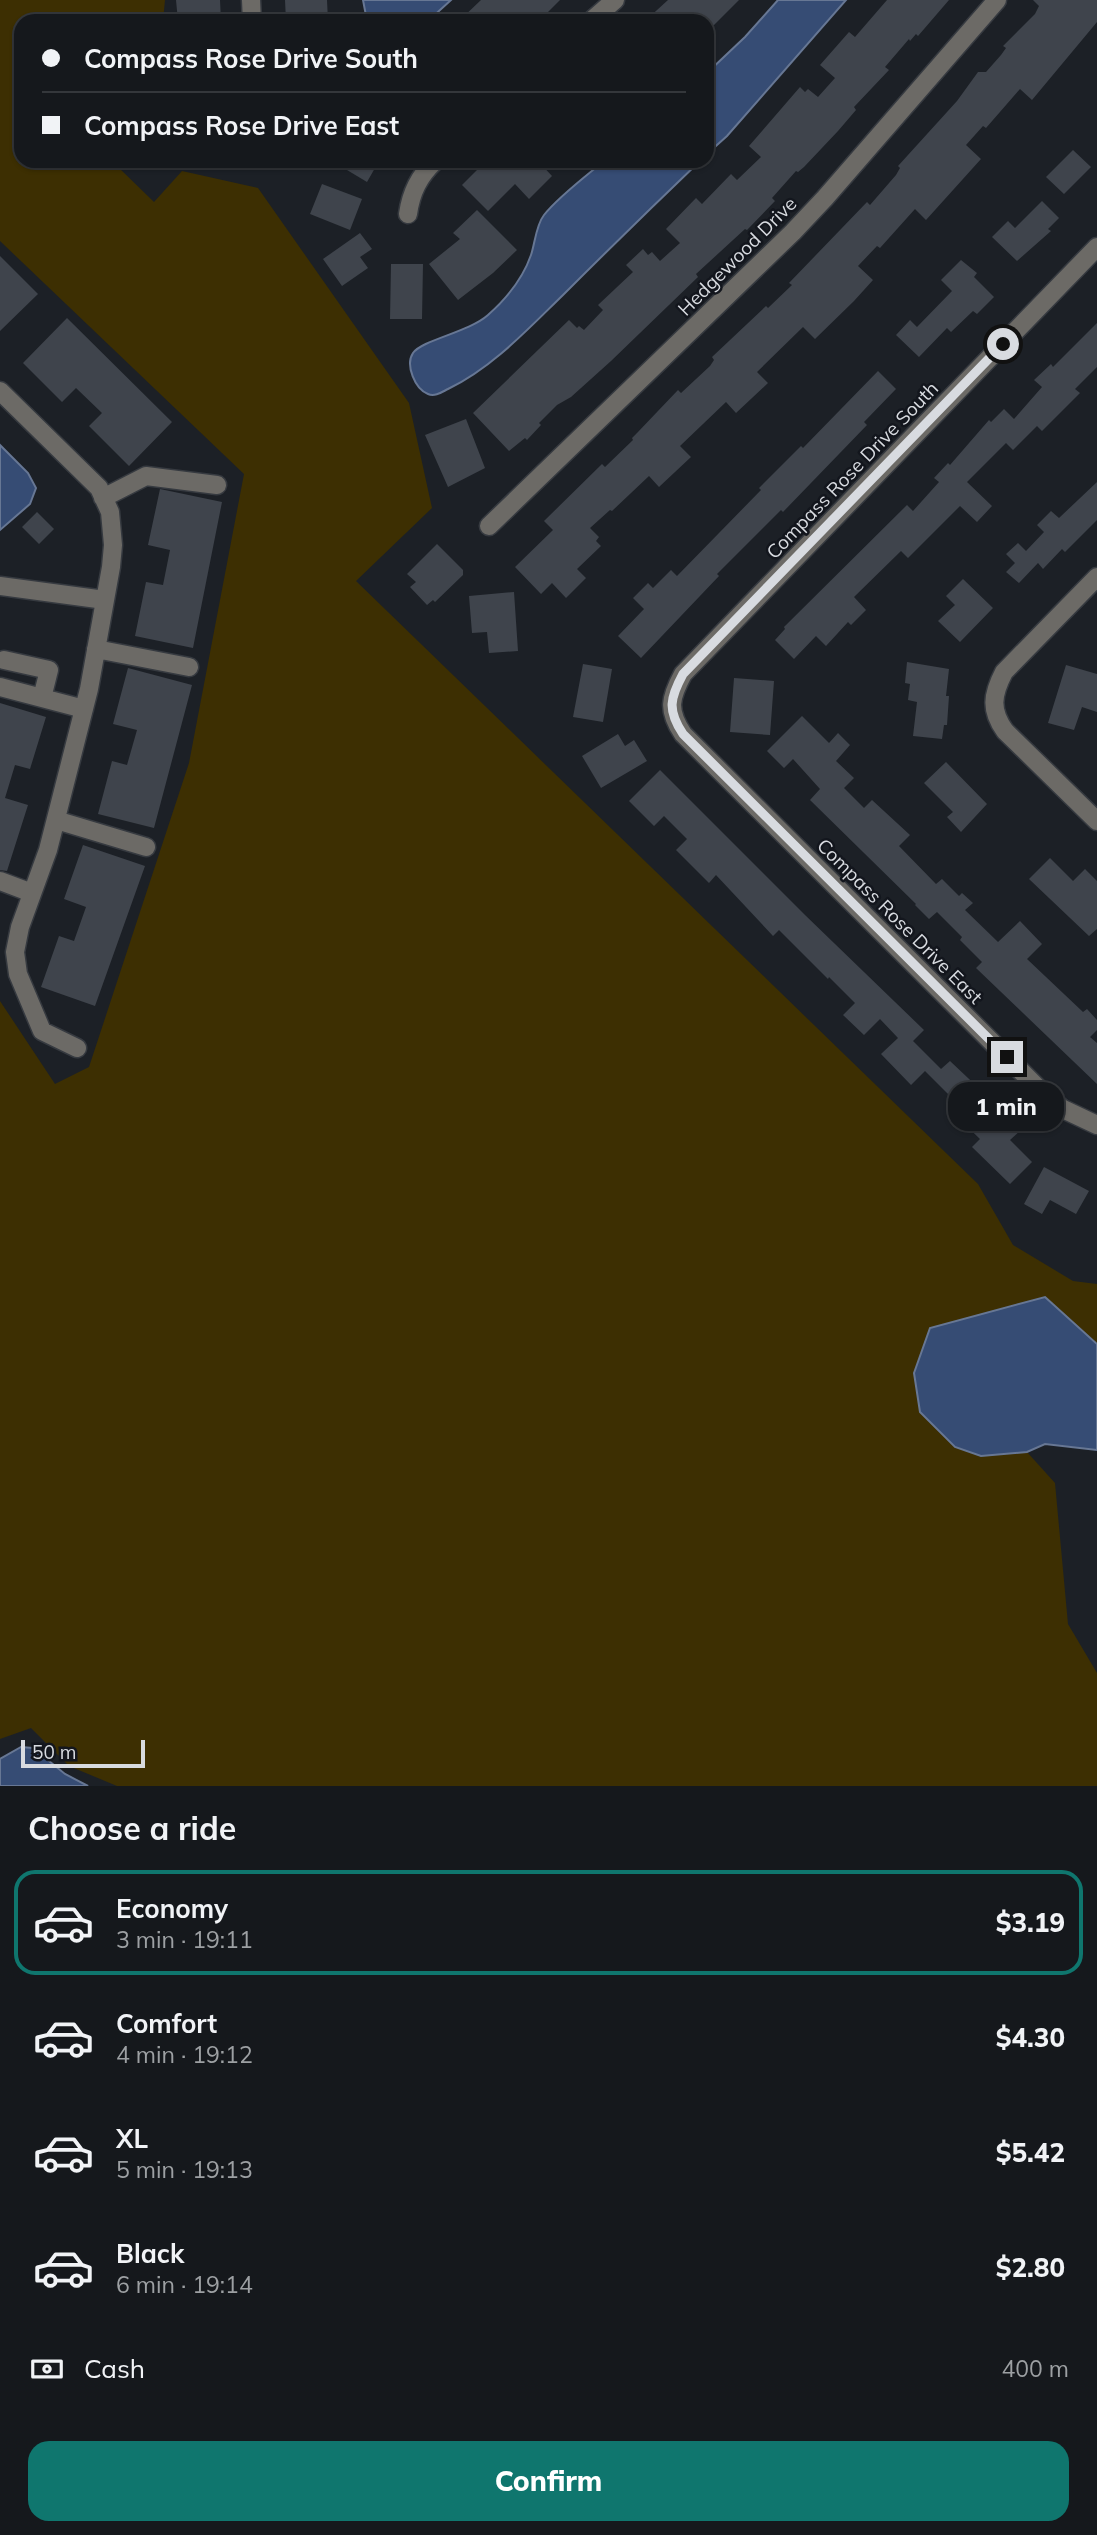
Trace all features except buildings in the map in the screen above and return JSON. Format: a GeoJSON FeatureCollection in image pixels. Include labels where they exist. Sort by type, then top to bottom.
{"type":"FeatureCollection","features":[{"type":"Feature","properties":{"kind":"street"},"geometry":{"type":"LineString","coordinates":[[599,14],[615,0]]}},
{"type":"Feature","properties":{"kind":"street","name":"Hedgewood Drive"},"geometry":{"type":"LineString","coordinates":[[489,526],[793,232],[998,0]]}},
{"type":"Feature","properties":{"kind":"street"},"geometry":{"type":"LineString","coordinates":[[408,214],[417,181],[429,168]]}},
{"type":"Feature","properties":{"kind":"street","name":"Compass Rose Drive South"},"geometry":{"type":"LineString","coordinates":[[683,734],[673,720],[671,705],[674,691],[683,674],[1097,247]]}},
{"type":"Feature","properties":{"kind":"street"},"geometry":{"type":"LineString","coordinates":[[0,391],[99,488],[110,512],[113,545],[85,709],[48,850],[20,927],[15,952],[18,974],[42,1031],[77,1048]]}},
{"type":"Feature","properties":{"kind":"street"},"geometry":{"type":"LineString","coordinates":[[103,498],[146,476],[217,485]]}},
{"type":"Feature","properties":{"kind":"street"},"geometry":{"type":"LineString","coordinates":[[1097,577],[1004,673],[995,689],[992,706],[1005,731],[1097,821]]}},
{"type":"Feature","properties":{"kind":"street"},"geometry":{"type":"LineString","coordinates":[[0,586],[105,600]]}},
{"type":"Feature","properties":{"kind":"street"},"geometry":{"type":"LineString","coordinates":[[96,649],[189,667]]}},
{"type":"Feature","properties":{"kind":"street"},"geometry":{"type":"LineString","coordinates":[[4,660],[49,670],[42,698]]}},
{"type":"Feature","properties":{"kind":"street"},"geometry":{"type":"LineString","coordinates":[[0,687],[85,709]]}},
{"type":"Feature","properties":{"kind":"street","name":"Compass Rose Drive East"},"geometry":{"type":"LineString","coordinates":[[683,734],[1045,1095],[1063,1110],[1097,1125]]}},
{"type":"Feature","properties":{"kind":"street"},"geometry":{"type":"LineString","coordinates":[[55,820],[146,847]]}},
{"type":"Feature","properties":{"kind":"street"},"geometry":{"type":"LineString","coordinates":[[0,881],[32,893]]}},
{"type":"Feature","properties":{"kind":"shaded area"},"geometry":{"type":"Polygon","coordinates":[[[0,0],[165,0],[164,14],[14,14],[14,168],[119,168],[154,202],[182,171],[258,188],[409,403],[432,508],[356,581],[978,1184],[1013,1245],[1073,1281],[1097,1284],[1097,1344],[1045,1297],[981,1456],[1027,1452],[1055,1483],[1068,1624],[1097,1673],[1097,1786],[117,1786],[69,1766],[31,1728],[0,1739],[0,1001],[55,1084],[89,1067],[189,763],[244,474],[0,241],[0,0]]]}},
{"type":"Feature","properties":{"kind":"water"},"geometry":{"type":"Polygon","coordinates":[[[363,0],[451,0],[436,14],[366,14],[363,0]]]}},
{"type":"Feature","properties":{"kind":"water"},"geometry":{"type":"Polygon","coordinates":[[[778,0],[846,0],[714,148],[714,66],[778,0]]]}},
{"type":"Feature","properties":{"kind":"water"},"geometry":{"type":"Polygon","coordinates":[[[596,168],[693,168],[509,347],[480,370],[441,393],[431,395],[423,391],[415,382],[411,370],[413,353],[426,344],[480,321],[495,309],[523,272],[544,215],[596,168]]]}},
{"type":"Feature","properties":{"kind":"water"},"geometry":{"type":"Polygon","coordinates":[[[0,445],[28,473],[36,488],[30,504],[0,530],[0,445]]]}},
{"type":"Feature","properties":{"kind":"water"},"geometry":{"type":"Polygon","coordinates":[[[1045,1297],[1097,1344],[1097,1450],[1045,1444],[1027,1452],[981,1456],[955,1447],[920,1412],[914,1373],[930,1328],[1045,1297]]]}},
{"type":"Feature","properties":{"kind":"water"},"geometry":{"type":"Polygon","coordinates":[[[21,1747],[33,1748],[65,1774],[88,1786],[0,1786],[0,1759],[21,1747]]]}},
{"type":"Feature","properties":{"kind":"route"},"geometry":{"type":"LineString","coordinates":[[1003,344],[683,674],[674,691],[671,705],[673,720],[683,734],[1007,1057]]}}]}
